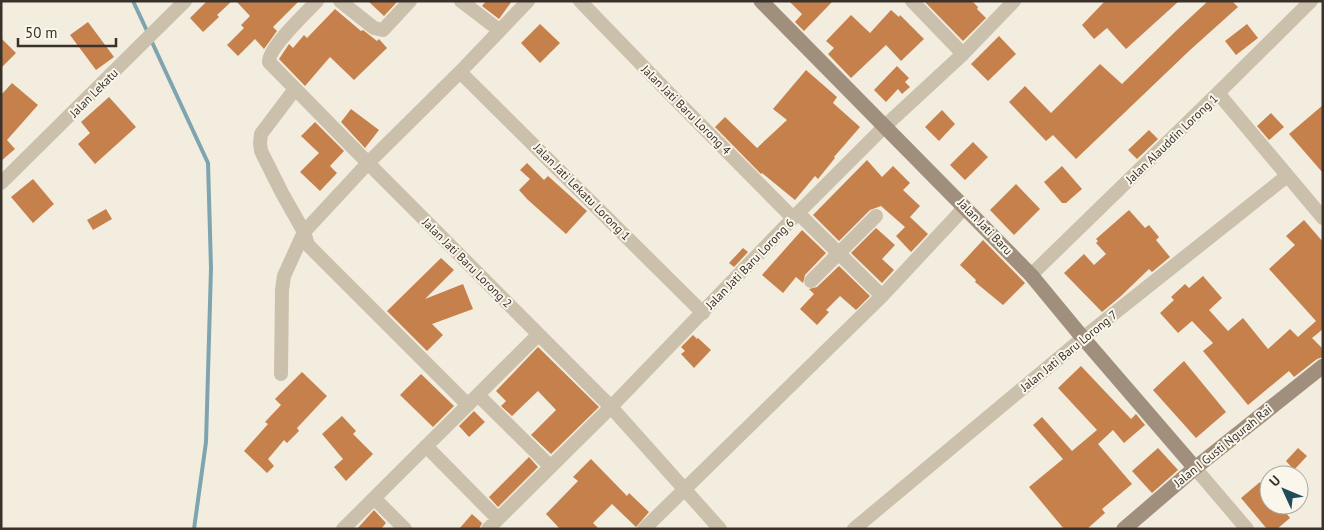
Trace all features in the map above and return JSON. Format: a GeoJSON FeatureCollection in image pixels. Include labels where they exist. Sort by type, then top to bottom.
{"type":"FeatureCollection","features":[{"type":"Feature","properties":{"kind":"street","name":"Jalan Lekatu"},"geometry":{"type":"LineString","coordinates":[[1,183],[185,1]]}},
{"type":"Feature","properties":{"kind":"street","name":"Jalan Jati Baru Lorong 2"},"geometry":{"type":"LineString","coordinates":[[317,1],[274,47],[268,56],[269,62],[611,407],[720,529]]}},
{"type":"Feature","properties":{"kind":"street"},"geometry":{"type":"LineString","coordinates":[[340,1],[374,28],[382,30],[410,1]]}},
{"type":"Feature","properties":{"kind":"street"},"geometry":{"type":"LineString","coordinates":[[461,1],[499,30]]}},
{"type":"Feature","properties":{"kind":"street"},"geometry":{"type":"LineString","coordinates":[[281,374],[284,276],[304,232],[368,163],[460,72],[528,1]]}},
{"type":"Feature","properties":{"kind":"street","name":"Jalan Jati Baru Lorong 4"},"geometry":{"type":"LineString","coordinates":[[580,1],[670,94],[882,296]]}},
{"type":"Feature","properties":{"kind":"street","name":"Jalan Jati Baru"},"geometry":{"type":"LineString","coordinates":[[761,1],[966,206],[1031,274],[1083,338],[1195,468]]}},
{"type":"Feature","properties":{"kind":"street"},"geometry":{"type":"LineString","coordinates":[[912,1],[963,54]]}},
{"type":"Feature","properties":{"kind":"street","name":"Jalan Jati Baru Lorong 6"},"geometry":{"type":"LineString","coordinates":[[493,524],[611,407],[796,215],[885,126],[963,54],[1014,1]]}},
{"type":"Feature","properties":{"kind":"street","name":"Jalan Alauddin Lorong 1"},"geometry":{"type":"LineString","coordinates":[[1031,274],[1311,1]]}},
{"type":"Feature","properties":{"kind":"street","name":"Jalan Jati Lekatu Lorong 1"},"geometry":{"type":"LineString","coordinates":[[460,72],[703,313]]}},
{"type":"Feature","properties":{"kind":"street"},"geometry":{"type":"LineString","coordinates":[[294,89],[262,134],[260,143],[261,151],[304,232],[308,245],[468,405]]}},
{"type":"Feature","properties":{"kind":"street"},"geometry":{"type":"LineString","coordinates":[[1218,93],[1323,218]]}},
{"type":"Feature","properties":{"kind":"street","name":"Jalan Jati Baru Lorong 7"},"geometry":{"type":"LineString","coordinates":[[854,529],[1083,338],[1287,176]]}},
{"type":"Feature","properties":{"kind":"street"},"geometry":{"type":"LineString","coordinates":[[644,529],[882,296],[966,206]]}},
{"type":"Feature","properties":{"kind":"street"},"geometry":{"type":"LineString","coordinates":[[811,281],[876,216]]}},
{"type":"Feature","properties":{"kind":"street"},"geometry":{"type":"LineString","coordinates":[[343,529],[538,335]]}},
{"type":"Feature","properties":{"kind":"street","name":"Jalan I Gusti Ngurah Rai"},"geometry":{"type":"LineString","coordinates":[[1124,529],[1195,468],[1323,366]]}},
{"type":"Feature","properties":{"kind":"street"},"geometry":{"type":"LineString","coordinates":[[478,394],[550,466]]}},
{"type":"Feature","properties":{"kind":"street"},"geometry":{"type":"LineString","coordinates":[[426,446],[493,524]]}},
{"type":"Feature","properties":{"kind":"street"},"geometry":{"type":"LineString","coordinates":[[1195,468],[1247,529]]}},
{"type":"Feature","properties":{"kind":"street"},"geometry":{"type":"LineString","coordinates":[[374,498],[405,529]]}},
{"type":"Feature","properties":{"kind":"building"},"geometry":{"type":"Polygon","coordinates":[[[207,1],[232,1],[203,32],[190,18],[207,1]]]}},
{"type":"Feature","properties":{"kind":"building"},"geometry":{"type":"Polygon","coordinates":[[[236,1],[299,1],[273,27],[277,31],[264,49],[255,39],[238,56],[227,45],[244,28],[241,25],[250,16],[236,1]]]}},
{"type":"Feature","properties":{"kind":"building"},"geometry":{"type":"Polygon","coordinates":[[[368,1],[398,1],[384,16],[368,1]]]}},
{"type":"Feature","properties":{"kind":"building"},"geometry":{"type":"Polygon","coordinates":[[[486,1],[512,1],[499,19],[482,6],[486,1]]]}},
{"type":"Feature","properties":{"kind":"building"},"geometry":{"type":"Polygon","coordinates":[[[789,1],[833,1],[804,31],[795,22],[802,14],[789,1]]]}},
{"type":"Feature","properties":{"kind":"building"},"geometry":{"type":"Polygon","coordinates":[[[924,1],[972,1],[986,18],[963,41],[924,1]]]}},
{"type":"Feature","properties":{"kind":"building"},"geometry":{"type":"Polygon","coordinates":[[[1105,1],[1179,1],[1126,49],[1107,28],[1094,39],[1082,25],[1105,1]]]}},
{"type":"Feature","properties":{"kind":"building"},"geometry":{"type":"Polygon","coordinates":[[[1208,1],[1232,1],[1238,7],[1076,159],[1053,135],[1046,141],[1009,102],[1025,86],[1051,113],[1100,64],[1122,84],[1208,1]]]}},
{"type":"Feature","properties":{"kind":"building"},"geometry":{"type":"Polygon","coordinates":[[[335,9],[361,31],[363,30],[377,41],[379,39],[387,48],[354,80],[330,57],[305,86],[279,59],[289,44],[293,48],[304,35],[307,38],[335,9]]]}},
{"type":"Feature","properties":{"kind":"building"},"geometry":{"type":"Polygon","coordinates":[[[891,10],[899,17],[900,15],[924,39],[901,61],[886,45],[851,78],[828,54],[834,48],[826,41],[851,15],[870,33],[891,10]]]}},
{"type":"Feature","properties":{"kind":"building"},"geometry":{"type":"Polygon","coordinates":[[[88,22],[114,57],[96,70],[70,35],[88,22]]]}},
{"type":"Feature","properties":{"kind":"building"},"geometry":{"type":"Polygon","coordinates":[[[540,24],[560,43],[540,63],[521,43],[540,24]]]}},
{"type":"Feature","properties":{"kind":"building"},"geometry":{"type":"Polygon","coordinates":[[[1247,24],[1258,38],[1236,55],[1225,41],[1247,24]]]}},
{"type":"Feature","properties":{"kind":"building"},"geometry":{"type":"Polygon","coordinates":[[[999,36],[1016,54],[988,81],[971,64],[999,36]]]}},
{"type":"Feature","properties":{"kind":"building"},"geometry":{"type":"Polygon","coordinates":[[[1,38],[16,53],[1,68],[1,38]]]}},
{"type":"Feature","properties":{"kind":"building"},"geometry":{"type":"Polygon","coordinates":[[[897,66],[909,78],[905,82],[910,87],[902,94],[898,89],[886,102],[874,90],[897,66]]]}},
{"type":"Feature","properties":{"kind":"building"},"geometry":{"type":"Polygon","coordinates":[[[806,70],[837,97],[833,103],[860,127],[818,179],[815,176],[795,200],[761,174],[715,127],[725,117],[757,148],[787,120],[773,109],[806,70]]]}},
{"type":"Feature","properties":{"kind":"building"},"geometry":{"type":"Polygon","coordinates":[[[12,83],[38,105],[7,140],[15,149],[1,161],[1,95],[12,83]]]}},
{"type":"Feature","properties":{"kind":"building"},"geometry":{"type":"Polygon","coordinates":[[[109,97],[136,127],[95,164],[78,144],[90,133],[81,122],[109,97]]]}},
{"type":"Feature","properties":{"kind":"building"},"geometry":{"type":"Polygon","coordinates":[[[1323,105],[1323,173],[1289,134],[1323,105]]]}},
{"type":"Feature","properties":{"kind":"building"},"geometry":{"type":"Polygon","coordinates":[[[351,109],[379,130],[365,148],[341,122],[351,109]]]}},
{"type":"Feature","properties":{"kind":"building"},"geometry":{"type":"Polygon","coordinates":[[[942,110],[955,124],[939,141],[925,127],[942,110]]]}},
{"type":"Feature","properties":{"kind":"building"},"geometry":{"type":"Polygon","coordinates":[[[1271,113],[1284,127],[1269,140],[1257,126],[1271,113]]]}},
{"type":"Feature","properties":{"kind":"building"},"geometry":{"type":"Polygon","coordinates":[[[315,122],[344,151],[330,166],[337,173],[320,191],[300,172],[319,153],[301,136],[315,122]]]}},
{"type":"Feature","properties":{"kind":"building"},"geometry":{"type":"Polygon","coordinates":[[[1149,130],[1158,139],[1137,159],[1128,150],[1149,130]]]}},
{"type":"Feature","properties":{"kind":"building"},"geometry":{"type":"Polygon","coordinates":[[[973,142],[988,157],[965,180],[950,165],[973,142]]]}},
{"type":"Feature","properties":{"kind":"building"},"geometry":{"type":"Polygon","coordinates":[[[867,160],[882,177],[893,166],[910,183],[903,190],[920,206],[910,217],[928,234],[911,252],[896,236],[905,227],[881,206],[870,210],[839,241],[813,215],[867,160]]]}},
{"type":"Feature","properties":{"kind":"building"},"geometry":{"type":"Polygon","coordinates":[[[527,163],[544,180],[548,176],[587,211],[566,234],[519,190],[530,179],[520,170],[527,163]]]}},
{"type":"Feature","properties":{"kind":"building"},"geometry":{"type":"Polygon","coordinates":[[[1062,166],[1082,189],[1066,203],[1062,203],[1044,182],[1062,166]]]}},
{"type":"Feature","properties":{"kind":"building"},"geometry":{"type":"Polygon","coordinates":[[[33,179],[54,204],[33,223],[11,197],[33,179]]]}},
{"type":"Feature","properties":{"kind":"building"},"geometry":{"type":"Polygon","coordinates":[[[1016,184],[1040,209],[1014,235],[990,210],[1016,184]]]}},
{"type":"Feature","properties":{"kind":"building"},"geometry":{"type":"Polygon","coordinates":[[[106,209],[112,219],[93,230],[87,220],[106,209]]]}},
{"type":"Feature","properties":{"kind":"building"},"geometry":{"type":"Polygon","coordinates":[[[1129,210],[1145,228],[1149,225],[1159,237],[1156,240],[1170,257],[1152,272],[1149,269],[1102,312],[1064,273],[1084,254],[1094,265],[1106,254],[1096,243],[1098,241],[1096,239],[1129,210]]]}},
{"type":"Feature","properties":{"kind":"building"},"geometry":{"type":"Polygon","coordinates":[[[1304,220],[1323,242],[1323,329],[1312,338],[1323,349],[1323,357],[1317,359],[1294,377],[1289,371],[1248,405],[1203,351],[1213,343],[1192,321],[1178,333],[1160,313],[1174,300],[1171,297],[1185,284],[1189,288],[1203,276],[1222,298],[1209,310],[1228,331],[1243,318],[1268,349],[1290,329],[1298,337],[1316,321],[1269,269],[1295,245],[1286,236],[1304,220]]]}},
{"type":"Feature","properties":{"kind":"building"},"geometry":{"type":"Polygon","coordinates":[[[876,228],[895,245],[882,259],[894,270],[882,283],[851,253],[876,228]]]}},
{"type":"Feature","properties":{"kind":"building"},"geometry":{"type":"Polygon","coordinates":[[[802,230],[826,253],[805,275],[803,283],[796,277],[783,293],[762,275],[802,230]]]}},
{"type":"Feature","properties":{"kind":"building"},"geometry":{"type":"Polygon","coordinates":[[[983,240],[1025,283],[1003,305],[975,282],[976,280],[960,265],[983,240]]]}},
{"type":"Feature","properties":{"kind":"building"},"geometry":{"type":"Polygon","coordinates":[[[743,248],[748,252],[734,267],[729,263],[743,248]]]}},
{"type":"Feature","properties":{"kind":"building"},"geometry":{"type":"Polygon","coordinates":[[[441,258],[454,270],[425,299],[463,284],[473,309],[432,324],[443,335],[427,351],[387,311],[441,258]]]}},
{"type":"Feature","properties":{"kind":"building"},"geometry":{"type":"Polygon","coordinates":[[[839,266],[870,296],[856,310],[840,296],[826,310],[829,312],[817,325],[800,309],[814,294],[809,289],[817,287],[839,266]]]}},
{"type":"Feature","properties":{"kind":"building"},"geometry":{"type":"Polygon","coordinates":[[[693,335],[711,350],[694,368],[681,354],[685,351],[681,347],[693,335]]]}},
{"type":"Feature","properties":{"kind":"building"},"geometry":{"type":"Polygon","coordinates":[[[538,347],[599,407],[551,454],[531,435],[556,410],[538,391],[512,416],[501,406],[506,401],[496,391],[538,347]]]}},
{"type":"Feature","properties":{"kind":"building"},"geometry":{"type":"Polygon","coordinates":[[[1184,361],[1226,412],[1196,438],[1153,390],[1184,361]]]}},
{"type":"Feature","properties":{"kind":"building"},"geometry":{"type":"Polygon","coordinates":[[[1081,366],[1131,419],[1136,414],[1145,425],[1124,443],[1113,430],[1098,444],[1132,484],[1102,509],[1105,513],[1087,529],[1064,529],[1029,487],[1063,459],[1033,425],[1042,417],[1072,451],[1097,430],[1058,388],[1081,366]]]}},
{"type":"Feature","properties":{"kind":"building"},"geometry":{"type":"Polygon","coordinates":[[[302,372],[327,396],[297,428],[299,431],[287,443],[284,440],[268,459],[274,466],[267,473],[244,451],[268,424],[265,422],[281,405],[275,399],[302,372]]]}},
{"type":"Feature","properties":{"kind":"building"},"geometry":{"type":"Polygon","coordinates":[[[421,374],[454,406],[433,427],[400,395],[421,374]]]}},
{"type":"Feature","properties":{"kind":"building"},"geometry":{"type":"Polygon","coordinates":[[[474,411],[485,422],[469,437],[459,426],[474,411]]]}},
{"type":"Feature","properties":{"kind":"building"},"geometry":{"type":"Polygon","coordinates":[[[342,416],[356,431],[353,434],[373,454],[346,481],[334,467],[343,459],[322,434],[342,416]]]}},
{"type":"Feature","properties":{"kind":"building"},"geometry":{"type":"Polygon","coordinates":[[[1158,448],[1178,470],[1152,493],[1132,471],[1158,448]]]}},
{"type":"Feature","properties":{"kind":"building"},"geometry":{"type":"Polygon","coordinates":[[[1298,448],[1307,456],[1299,465],[1290,465],[1286,461],[1298,448]]]}},
{"type":"Feature","properties":{"kind":"building"},"geometry":{"type":"Polygon","coordinates":[[[529,457],[538,467],[498,507],[489,497],[529,457]]]}},
{"type":"Feature","properties":{"kind":"building"},"geometry":{"type":"Polygon","coordinates":[[[591,459],[627,496],[629,493],[649,512],[636,527],[612,504],[593,523],[599,529],[560,529],[546,514],[578,481],[573,477],[591,459]]]}},
{"type":"Feature","properties":{"kind":"building"},"geometry":{"type":"Polygon","coordinates":[[[1259,483],[1259,515],[1288,515],[1290,518],[1277,529],[1267,529],[1241,498],[1259,483]]]}},
{"type":"Feature","properties":{"kind":"building"},"geometry":{"type":"Polygon","coordinates":[[[374,510],[386,523],[381,529],[357,529],[374,510]]]}},
{"type":"Feature","properties":{"kind":"building"},"geometry":{"type":"Polygon","coordinates":[[[472,514],[482,523],[479,529],[459,529],[472,514]]]}},
{"type":"Feature","properties":{"kind":"waterway"},"geometry":{"type":"LineString","coordinates":[[133,1],[148,33]]}},
{"type":"Feature","properties":{"kind":"waterway"},"geometry":{"type":"LineString","coordinates":[[151,40],[208,163],[211,268],[206,442],[194,529]]}}]}
